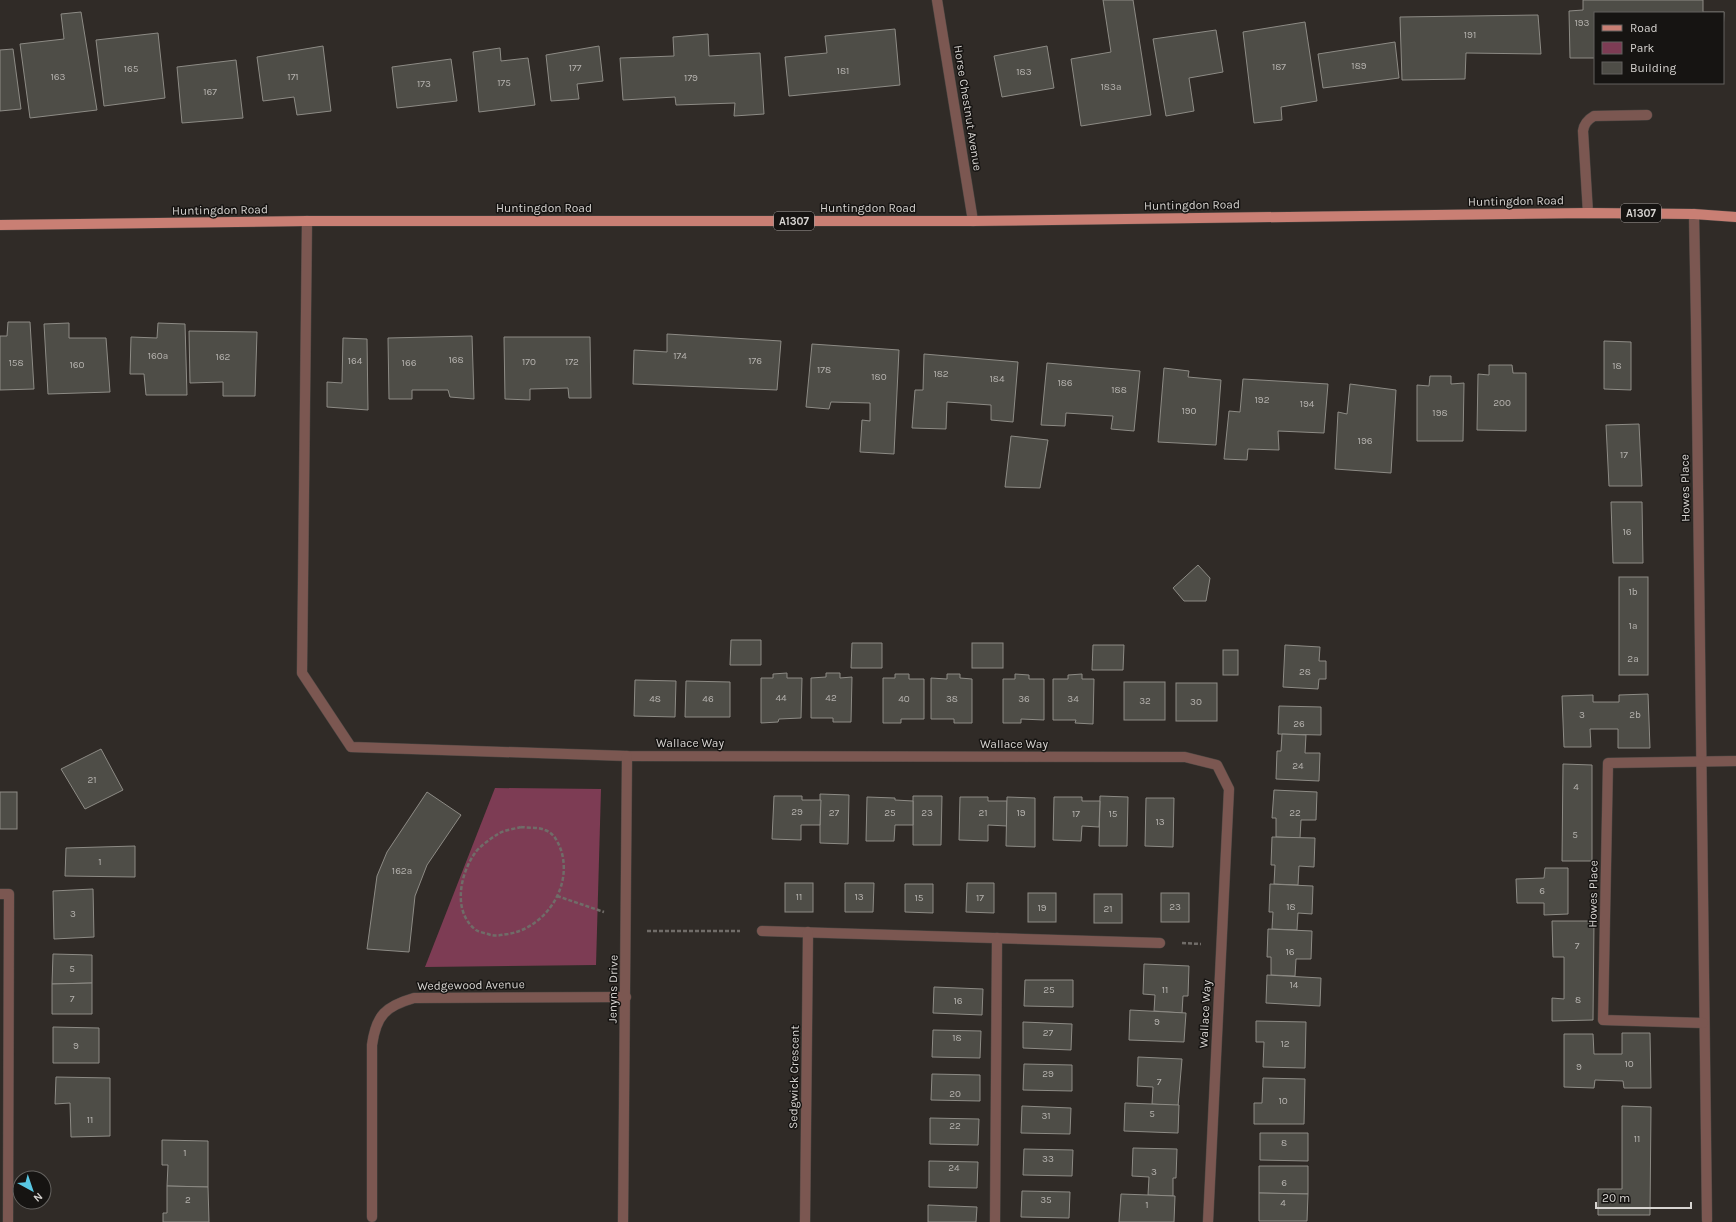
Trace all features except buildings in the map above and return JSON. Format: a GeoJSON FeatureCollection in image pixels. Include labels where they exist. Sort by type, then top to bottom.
{"type":"FeatureCollection","features":[{"type":"Feature","properties":{"kind":"main road","name":"Huntingdon Road"},"geometry":{"type":"LineString","coordinates":[[0,225],[307,221],[973,221],[1588,213],[1694,214],[1736,218]]}},
{"type":"Feature","properties":{"kind":"street","name":"Horse Chestnut Avenue"},"geometry":{"type":"LineString","coordinates":[[937,0],[973,221]]}},
{"type":"Feature","properties":{"kind":"street"},"geometry":{"type":"LineString","coordinates":[[1588,213],[1583,131],[1584,125],[1588,119],[1594,116],[1647,115]]}},
{"type":"Feature","properties":{"kind":"street","name":"Howes Place"},"geometry":{"type":"LineString","coordinates":[[1694,214],[1702,761],[1703,1023],[1707,1220]]}},
{"type":"Feature","properties":{"kind":"street","name":"Wallace Way"},"geometry":{"type":"LineString","coordinates":[[307,221],[302,673],[351,746],[627,756],[1185,757],[1217,765],[1229,789],[1208,1222]]}},
{"type":"Feature","properties":{"kind":"street","name":"Jenyns Drive"},"geometry":{"type":"LineString","coordinates":[[623,1222],[627,931],[627,756]]}},
{"type":"Feature","properties":{"kind":"street"},"geometry":{"type":"LineString","coordinates":[[1702,761],[1736,761]]}},
{"type":"Feature","properties":{"kind":"street","name":"Howes Place"},"geometry":{"type":"LineString","coordinates":[[1702,761],[1608,763],[1604,1020],[1703,1023]]}},
{"type":"Feature","properties":{"kind":"street"},"geometry":{"type":"LineString","coordinates":[[5,894],[8,1222]]}},
{"type":"Feature","properties":{"kind":"street"},"geometry":{"type":"LineString","coordinates":[[762,931],[1160,943]]}},
{"type":"Feature","properties":{"kind":"street","name":"Sedgwick Crescent"},"geometry":{"type":"LineString","coordinates":[[805,1222],[808,932]]}},
{"type":"Feature","properties":{"kind":"street"},"geometry":{"type":"LineString","coordinates":[[995,1222],[997,938]]}},
{"type":"Feature","properties":{"kind":"street","name":"Wedgewood Avenue"},"geometry":{"type":"LineString","coordinates":[[372,1217],[372,1045],[374,1030],[381,1015],[396,1003],[414,998],[626,997]]}},
{"type":"Feature","properties":{"kind":"path"},"geometry":{"type":"LineString","coordinates":[[521,827],[546,830],[558,840],[564,860],[562,880],[558,896],[549,910],[535,924],[516,933],[494,936],[477,930],[466,919],[460,900],[464,875],[475,852],[498,834],[521,827]]}},
{"type":"Feature","properties":{"kind":"path"},"geometry":{"type":"LineString","coordinates":[[558,896],[627,919]]}},
{"type":"Feature","properties":{"kind":"path"},"geometry":{"type":"LineString","coordinates":[[627,931],[762,931]]}},
{"type":"Feature","properties":{"kind":"path"},"geometry":{"type":"LineString","coordinates":[[1160,943],[1221,944]]}},
{"type":"Feature","properties":{"kind":"green space"},"geometry":{"type":"Polygon","coordinates":[[[495,788],[601,789],[596,965],[425,967],[495,788]]]}}]}
